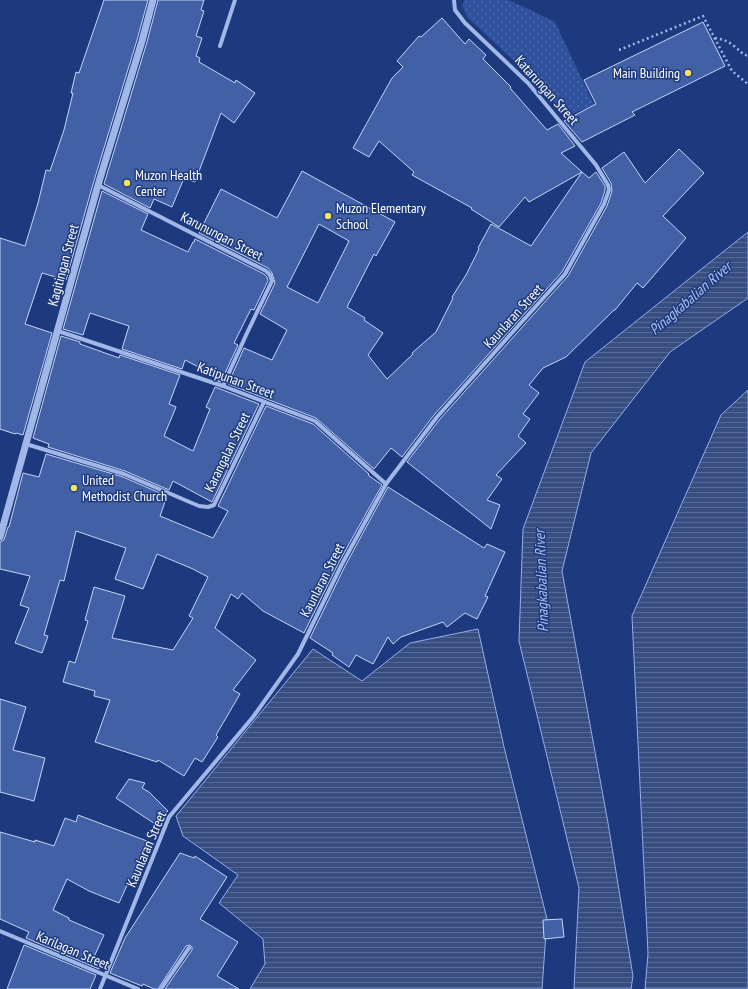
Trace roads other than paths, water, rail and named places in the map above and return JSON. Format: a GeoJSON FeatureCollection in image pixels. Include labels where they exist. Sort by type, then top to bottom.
{"type":"FeatureCollection","features":[{"type":"Feature","properties":{"kind":"street","name":"Kagitingan Street"},"geometry":{"type":"LineString","coordinates":[[0,537],[98,185],[142,41],[152,0]]}},
{"type":"Feature","properties":{"kind":"street"},"geometry":{"type":"LineString","coordinates":[[220,46],[235,0]]}},
{"type":"Feature","properties":{"kind":"street","name":"Katarungan Street"},"geometry":{"type":"LineString","coordinates":[[454,0],[455,10],[464,23],[528,83],[596,165],[609,190],[604,204]]}},
{"type":"Feature","properties":{"kind":"street","name":"Karunungan Street"},"geometry":{"type":"LineString","coordinates":[[98,185],[266,271],[270,275],[272,281],[223,386]]}},
{"type":"Feature","properties":{"kind":"street","name":"Kaunlaran Street"},"geometry":{"type":"LineString","coordinates":[[100,989],[169,817],[253,717],[298,654],[342,564],[386,484],[437,417],[565,274],[604,204]]}},
{"type":"Feature","properties":{"kind":"street","name":"Katipunan Street"},"geometry":{"type":"LineString","coordinates":[[58,331],[223,386],[314,421],[386,484]]}},
{"type":"Feature","properties":{"kind":"street","name":"Karangalan Street"},"geometry":{"type":"LineString","coordinates":[[26,444],[124,474],[198,506],[208,507],[214,505],[264,402]]}},
{"type":"Feature","properties":{"kind":"street","name":"Karilagan Street"},"geometry":{"type":"LineString","coordinates":[[0,931],[138,989]]}},
{"type":"Feature","properties":{"kind":"street"},"geometry":{"type":"LineString","coordinates":[[161,989],[189,948]]}},
{"type":"Feature","properties":{"kind":"water","name":"Pinagkabalian River"},"geometry":{"type":"Polygon","coordinates":[[[748,232],[748,298],[670,352],[591,453],[562,571],[608,823],[633,976],[631,989],[574,989],[579,888],[519,641],[523,529],[585,362],[748,232]]]}},
{"type":"Feature","properties":{"kind":"water"},"geometry":{"type":"Polygon","coordinates":[[[748,390],[748,989],[645,989],[648,954],[632,616],[721,415],[748,390]]]}},
{"type":"Feature","properties":{"kind":"water"},"geometry":{"type":"Polygon","coordinates":[[[478,629],[504,747],[547,919],[542,989],[250,989],[265,964],[263,939],[219,903],[238,875],[183,836],[176,816],[313,649],[362,681],[410,643],[478,629]]]}},
{"type":"Feature","properties":{"kind":"place","name":"Main Building"},"geometry":{"type":"Point","coordinates":[688,73]}},
{"type":"Feature","properties":{"kind":"place","name":"Muzon Health Center"},"geometry":{"type":"Point","coordinates":[127,183]}},
{"type":"Feature","properties":{"kind":"place","name":"Muzon Elementary School"},"geometry":{"type":"Point","coordinates":[328,216]}},
{"type":"Feature","properties":{"kind":"place","name":"United Methodist Church"},"geometry":{"type":"Point","coordinates":[74,488]}}]}
